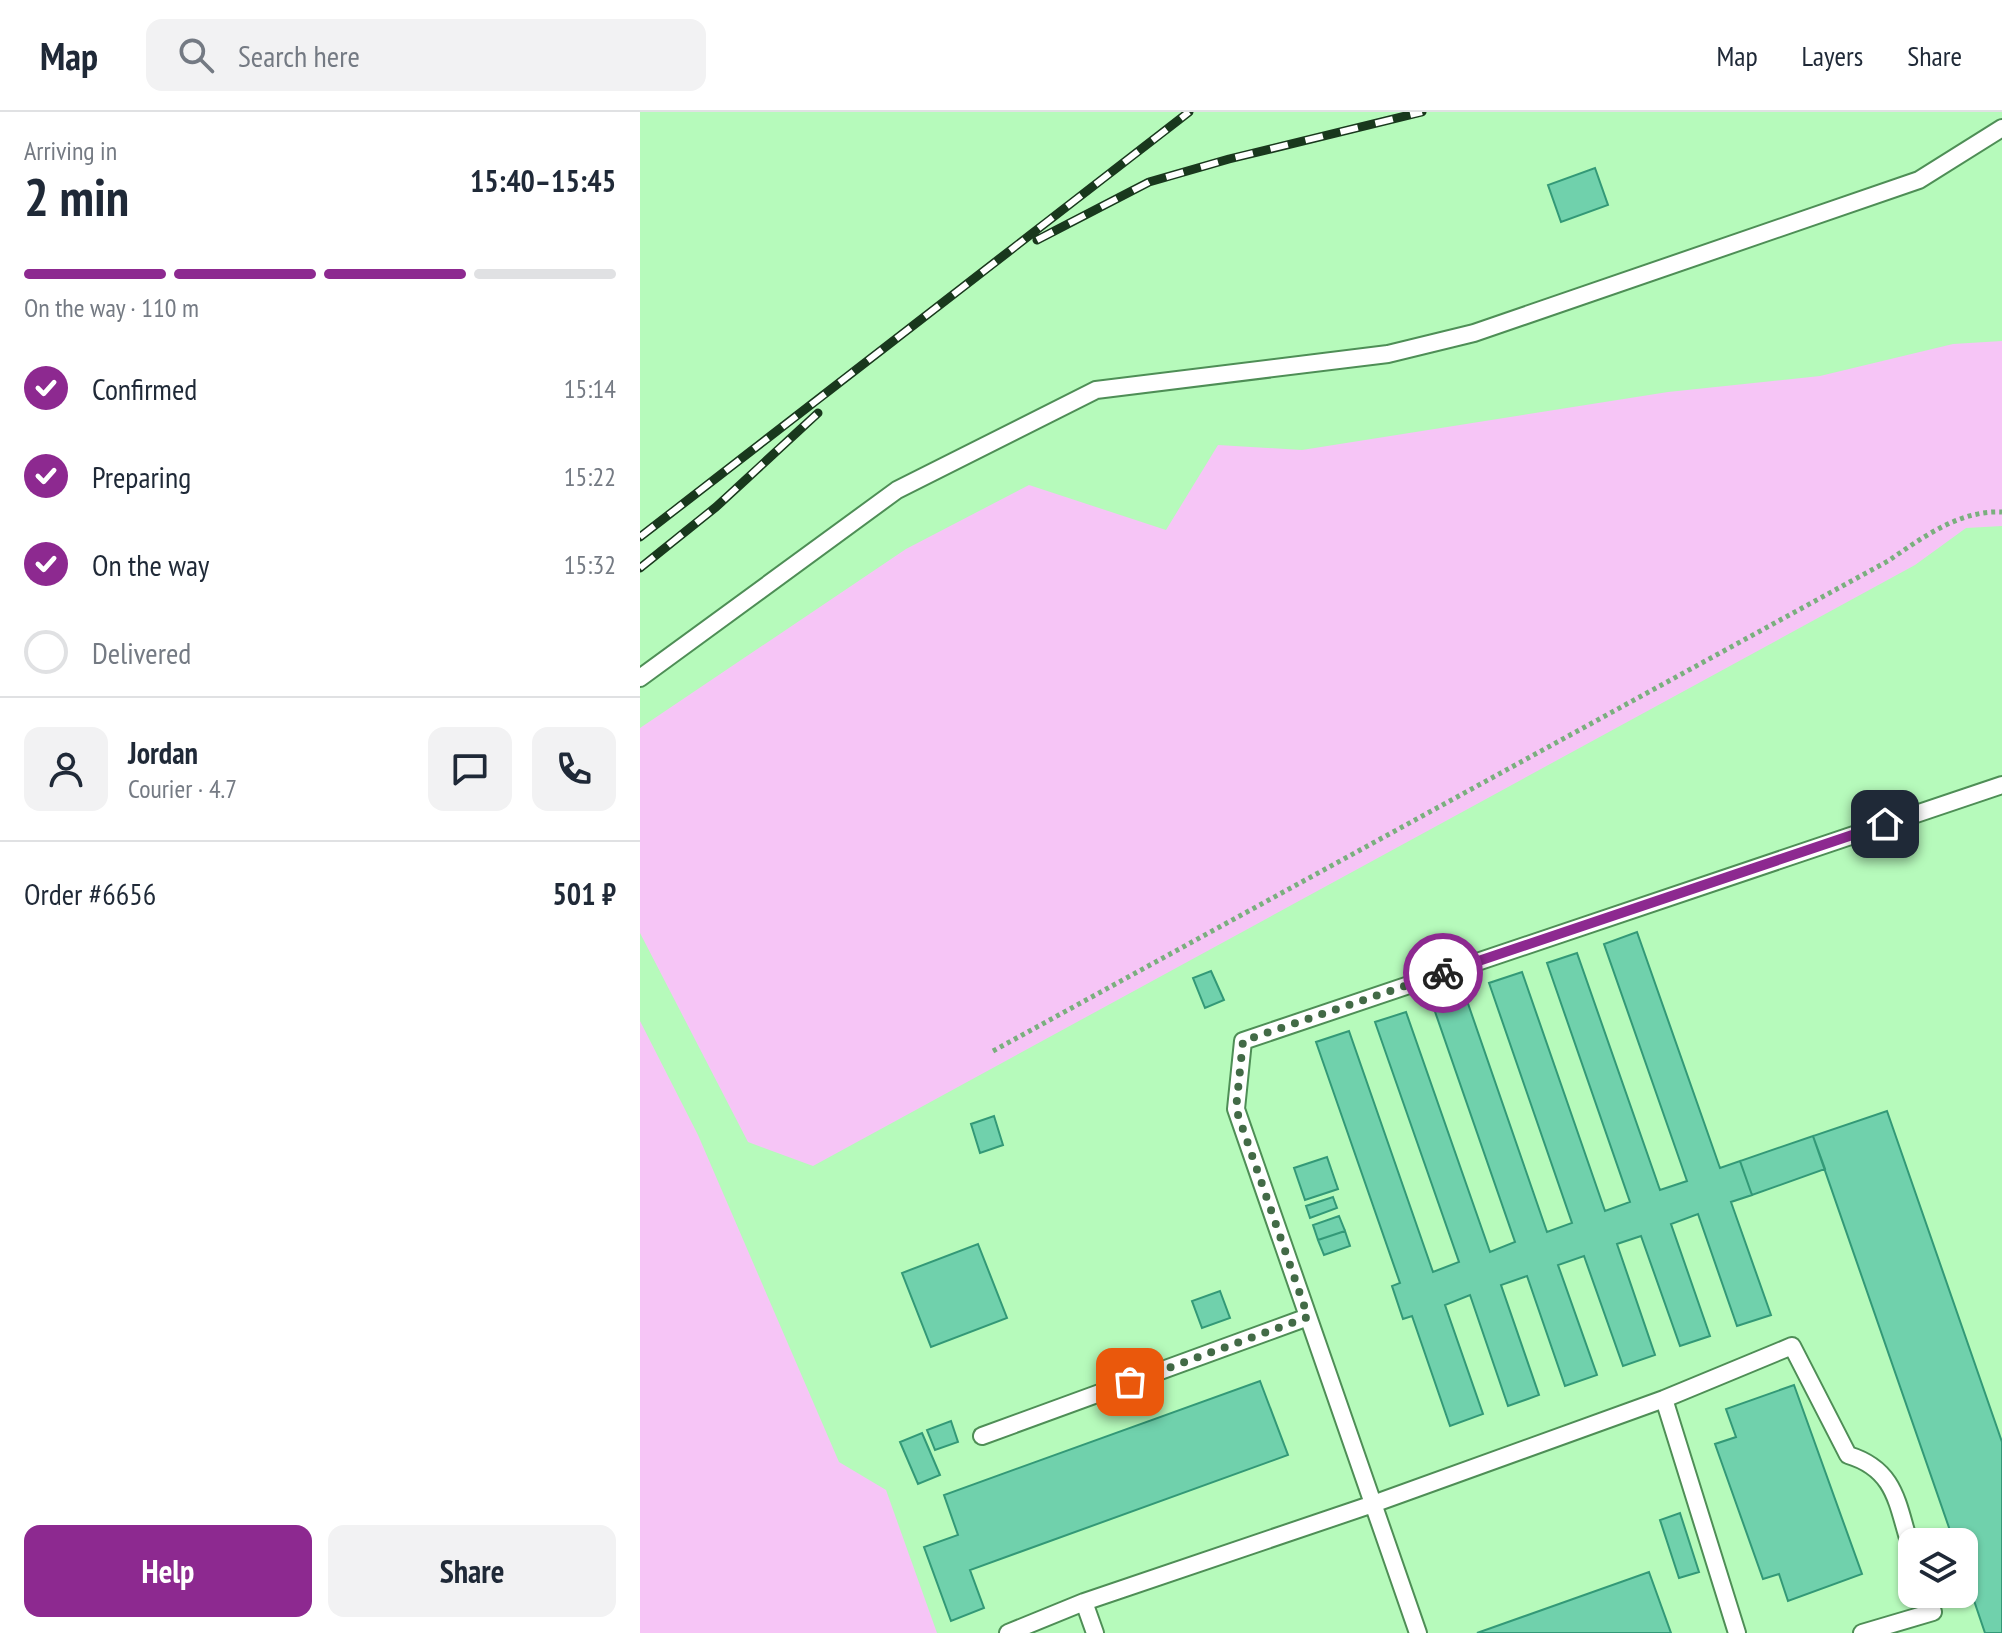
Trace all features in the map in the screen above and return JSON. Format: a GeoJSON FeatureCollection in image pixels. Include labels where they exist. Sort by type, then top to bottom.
{"type":"FeatureCollection","features":[{"type":"Feature","properties":{"kind":"lane"},"geometry":{"type":"LineString","coordinates":[[640,678],[897,490],[1096,390],[1388,354],[1474,333],[1919,180],[2002,128]]}},
{"type":"Feature","properties":{"kind":"lane"},"geometry":{"type":"LineString","coordinates":[[1418,1633],[1236,1109],[1243,1041],[2002,785]]}},
{"type":"Feature","properties":{"kind":"lane"},"geometry":{"type":"LineString","coordinates":[[982,1436],[1308,1317]]}},
{"type":"Feature","properties":{"kind":"lane"},"geometry":{"type":"LineString","coordinates":[[1008,1633],[1084,1602],[1373,1504],[1664,1399],[1792,1346],[1848,1455],[1871,1462],[1887,1477],[1904,1528]]}},
{"type":"Feature","properties":{"kind":"lane"},"geometry":{"type":"LineString","coordinates":[[1664,1399],[1737,1633]]}},
{"type":"Feature","properties":{"kind":"lane"},"geometry":{"type":"LineString","coordinates":[[1084,1602],[1095,1633]]}},
{"type":"Feature","properties":{"kind":"lane"},"geometry":{"type":"LineString","coordinates":[[1862,1633],[1933,1612],[1932,1608]]}},
{"type":"Feature","properties":{"kind":"path"},"geometry":{"type":"LineString","coordinates":[[993,1051],[1598,722],[1888,561],[1931,532],[1968,515],[2002,512]]}},
{"type":"Feature","properties":{"kind":"shaded area"},"geometry":{"type":"Polygon","coordinates":[[[2002,341],[2002,526],[1966,528],[1915,565],[813,1166],[748,1142],[640,933],[640,728],[906,549],[1029,485],[1166,530],[1218,445],[1302,450],[1668,392],[1820,376],[1953,344],[2002,341]]]}},
{"type":"Feature","properties":{"kind":"shaded area"},"geometry":{"type":"Polygon","coordinates":[[[640,1021],[698,1135],[839,1462],[886,1490],[937,1633],[640,1633],[640,1021]]]}},
{"type":"Feature","properties":{"kind":"building"},"geometry":{"type":"Polygon","coordinates":[[[1595,168],[1608,205],[1561,222],[1548,185],[1595,168]]]}},
{"type":"Feature","properties":{"kind":"building"},"geometry":{"type":"Polygon","coordinates":[[[1637,932],[1720,1168],[1740,1161],[1752,1195],[1731,1202],[1771,1315],[1737,1326],[1698,1214],[1671,1224],[1710,1336],[1680,1346],[1641,1236],[1617,1244],[1655,1355],[1623,1366],[1584,1256],[1558,1265],[1597,1375],[1565,1386],[1527,1276],[1501,1285],[1539,1395],[1508,1406],[1470,1295],[1445,1305],[1483,1414],[1450,1426],[1412,1316],[1403,1319],[1392,1286],[1400,1283],[1316,1042],[1349,1031],[1433,1272],[1459,1262],[1375,1022],[1406,1012],[1490,1252],[1515,1242],[1432,1003],[1464,992],[1547,1232],[1572,1223],[1489,983],[1522,972],[1605,1211],[1630,1202],[1547,963],[1577,953],[1660,1190],[1687,1181],[1604,944],[1637,932]]]}},
{"type":"Feature","properties":{"kind":"building"},"geometry":{"type":"Polygon","coordinates":[[[1211,971],[1224,1000],[1205,1008],[1193,978],[1211,971]]]}},
{"type":"Feature","properties":{"kind":"building"},"geometry":{"type":"Polygon","coordinates":[[[1887,1111],[2002,1442],[2002,1633],[1985,1633],[1977,1608],[1978,1528],[1949,1528],[1813,1136],[1887,1111]]]}},
{"type":"Feature","properties":{"kind":"building"},"geometry":{"type":"Polygon","coordinates":[[[994,1116],[1003,1145],[980,1153],[971,1124],[994,1116]]]}},
{"type":"Feature","properties":{"kind":"building"},"geometry":{"type":"Polygon","coordinates":[[[1813,1136],[1825,1169],[1752,1195],[1740,1161],[1813,1136]]]}},
{"type":"Feature","properties":{"kind":"building"},"geometry":{"type":"Polygon","coordinates":[[[1327,1157],[1338,1189],[1305,1200],[1294,1168],[1327,1157]]]}},
{"type":"Feature","properties":{"kind":"building"},"geometry":{"type":"Polygon","coordinates":[[[1333,1197],[1337,1208],[1310,1218],[1306,1206],[1333,1197]]]}},
{"type":"Feature","properties":{"kind":"building"},"geometry":{"type":"Polygon","coordinates":[[[1339,1216],[1345,1231],[1318,1240],[1313,1225],[1339,1216]]]}},
{"type":"Feature","properties":{"kind":"building"},"geometry":{"type":"Polygon","coordinates":[[[1345,1231],[1350,1246],[1324,1255],[1318,1240],[1345,1231]]]}},
{"type":"Feature","properties":{"kind":"building"},"geometry":{"type":"Polygon","coordinates":[[[978,1244],[1007,1318],[931,1347],[902,1273],[978,1244]]]}},
{"type":"Feature","properties":{"kind":"building"},"geometry":{"type":"Polygon","coordinates":[[[1220,1291],[1230,1318],[1202,1328],[1192,1301],[1220,1291]]]}},
{"type":"Feature","properties":{"kind":"building"},"geometry":{"type":"Polygon","coordinates":[[[1260,1381],[1288,1455],[970,1570],[984,1608],[951,1621],[924,1547],[958,1535],[944,1495],[1260,1381]]]}},
{"type":"Feature","properties":{"kind":"building"},"geometry":{"type":"Polygon","coordinates":[[[1794,1385],[1862,1574],[1788,1601],[1779,1574],[1763,1579],[1715,1444],[1736,1437],[1726,1409],[1794,1385]]]}},
{"type":"Feature","properties":{"kind":"building"},"geometry":{"type":"Polygon","coordinates":[[[951,1421],[958,1442],[935,1450],[927,1430],[951,1421]]]}},
{"type":"Feature","properties":{"kind":"building"},"geometry":{"type":"Polygon","coordinates":[[[922,1433],[940,1475],[918,1484],[900,1442],[922,1433]]]}},
{"type":"Feature","properties":{"kind":"building"},"geometry":{"type":"Polygon","coordinates":[[[1680,1513],[1699,1572],[1679,1578],[1660,1520],[1680,1513]]]}},
{"type":"Feature","properties":{"kind":"building"},"geometry":{"type":"Polygon","coordinates":[[[1649,1572],[1671,1633],[1477,1633],[1649,1572]]]}},
{"type":"Feature","properties":{"kind":"railway"},"geometry":{"type":"LineString","coordinates":[[640,537],[1189,112]]}},
{"type":"Feature","properties":{"kind":"railway"},"geometry":{"type":"LineString","coordinates":[[1037,240],[1149,182],[1229,159],[1422,112]]}},
{"type":"Feature","properties":{"kind":"railway"},"geometry":{"type":"LineString","coordinates":[[640,568],[716,507],[818,413]]}},
{"type":"Feature","properties":{"kind":"way so far"},"geometry":{"type":"LineString","coordinates":[[1130,1382],[1308,1317],[1236,1109],[1243,1041],[1443,973]]}},
{"type":"Feature","properties":{"kind":"route"},"geometry":{"type":"LineString","coordinates":[[1443,973],[1885,824]]}}]}
